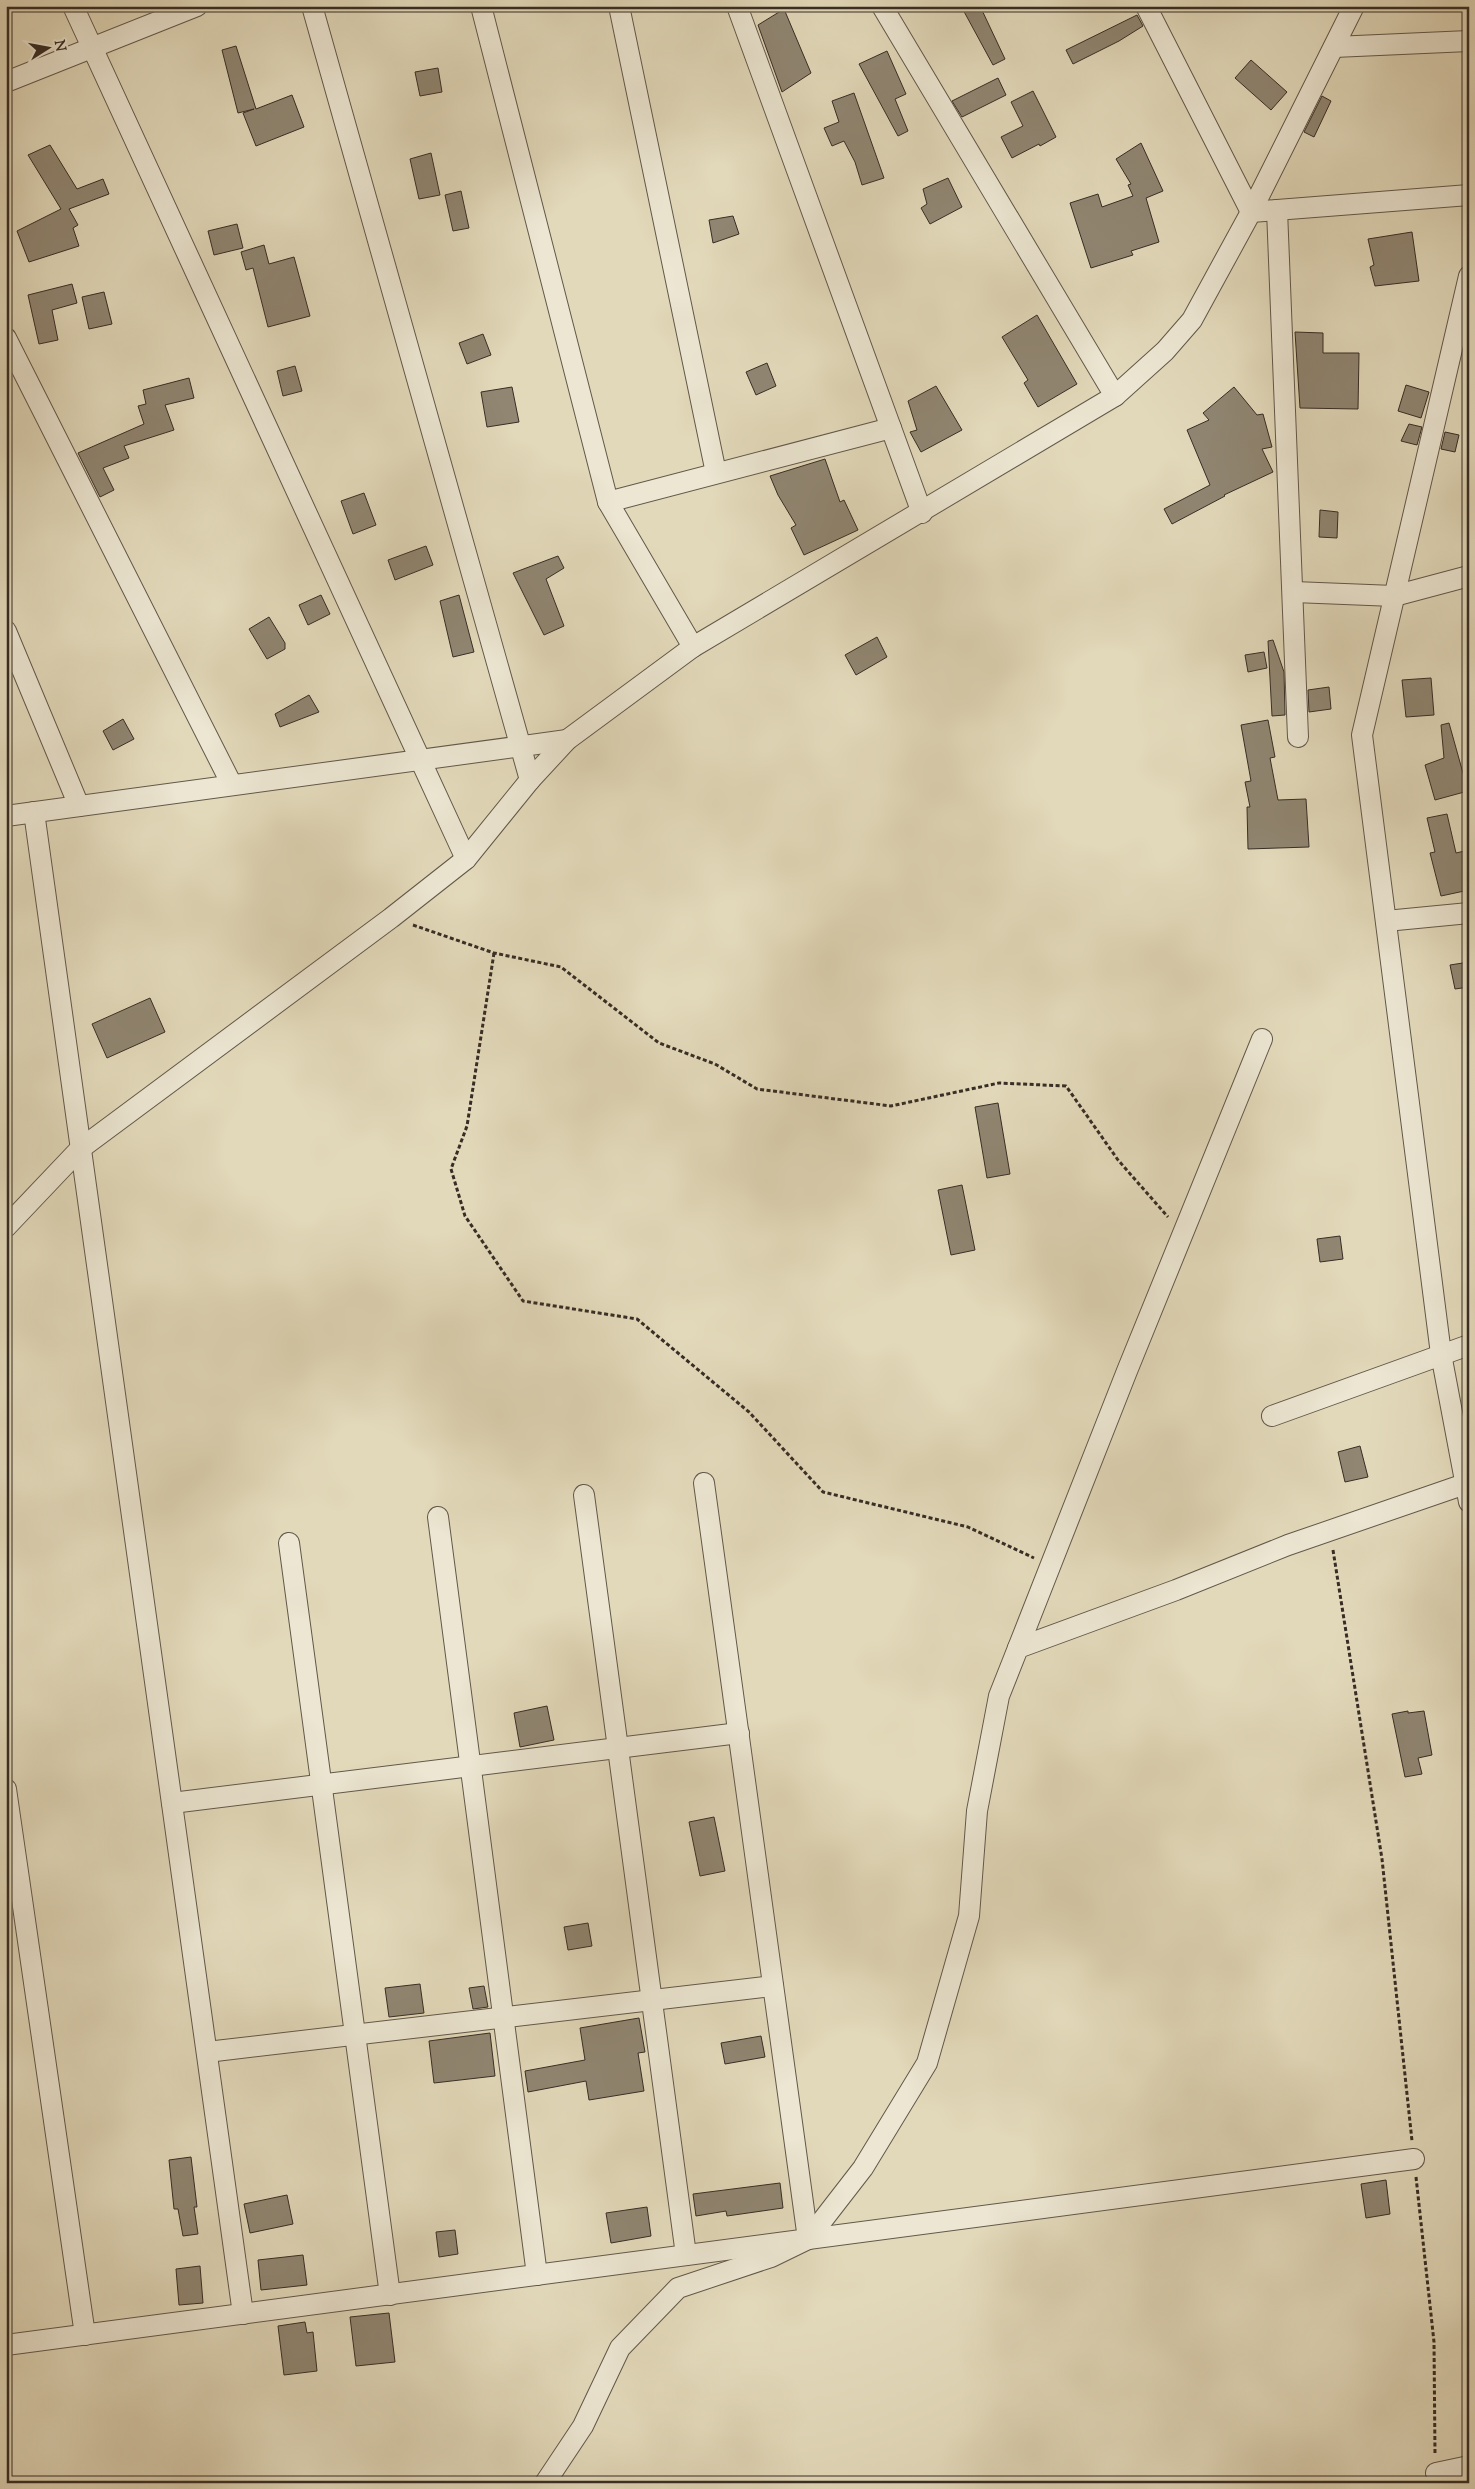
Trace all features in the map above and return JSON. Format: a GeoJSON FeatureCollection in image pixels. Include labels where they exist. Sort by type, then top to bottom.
{"type":"FeatureCollection","features":[{"type":"Feature","properties":{"kind":"street"},"geometry":{"type":"LineString","coordinates":[[73,6],[466,859]]}},
{"type":"Feature","properties":{"kind":"street"},"geometry":{"type":"LineString","coordinates":[[312,6],[530,780]]}},
{"type":"Feature","properties":{"kind":"street"},"geometry":{"type":"LineString","coordinates":[[481,6],[608,502],[693,647]]}},
{"type":"Feature","properties":{"kind":"street"},"geometry":{"type":"LineString","coordinates":[[619,6],[716,474]]}},
{"type":"Feature","properties":{"kind":"street"},"geometry":{"type":"LineString","coordinates":[[737,6],[922,513]]}},
{"type":"Feature","properties":{"kind":"street"},"geometry":{"type":"LineString","coordinates":[[882,6],[1115,396]]}},
{"type":"Feature","properties":{"kind":"street"},"geometry":{"type":"LineString","coordinates":[[1146,6],[1251,212]]}},
{"type":"Feature","properties":{"kind":"street"},"geometry":{"type":"LineString","coordinates":[[6,1227],[80,1149],[391,918],[466,859],[530,780],[567,740],[693,647],[922,513],[1115,396],[1165,351],[1192,320],[1251,212],[1354,6]]}},
{"type":"Feature","properties":{"kind":"street"},"geometry":{"type":"LineString","coordinates":[[6,82],[185,8]]}},
{"type":"Feature","properties":{"kind":"street"},"geometry":{"type":"LineString","coordinates":[[1334,47],[1469,41]]}},
{"type":"Feature","properties":{"kind":"street"},"geometry":{"type":"LineString","coordinates":[[1251,212],[1469,196]]}},
{"type":"Feature","properties":{"kind":"street"},"geometry":{"type":"LineString","coordinates":[[1277,210],[1294,592],[1298,737]]}},
{"type":"Feature","properties":{"kind":"street"},"geometry":{"type":"LineString","coordinates":[[1018,1648],[1330,1530],[1467,1493],[1441,1354],[1362,736],[1469,276]]}},
{"type":"Feature","properties":{"kind":"street"},"geometry":{"type":"LineString","coordinates":[[6,338],[232,785]]}},
{"type":"Feature","properties":{"kind":"street"},"geometry":{"type":"LineString","coordinates":[[608,502],[891,428]]}},
{"type":"Feature","properties":{"kind":"street"},"geometry":{"type":"LineString","coordinates":[[1294,592],[1394,596],[1469,576]]}},
{"type":"Feature","properties":{"kind":"street"},"geometry":{"type":"LineString","coordinates":[[6,631],[79,806]]}},
{"type":"Feature","properties":{"kind":"street"},"geometry":{"type":"LineString","coordinates":[[6,816],[567,740]]}},
{"type":"Feature","properties":{"kind":"street"},"geometry":{"type":"LineString","coordinates":[[34,812],[243,2314]]}},
{"type":"Feature","properties":{"kind":"street"},"geometry":{"type":"LineString","coordinates":[[1386,921],[1469,913]]}},
{"type":"Feature","properties":{"kind":"street"},"geometry":{"type":"LineString","coordinates":[[545,2483],[583,2426],[620,2348],[678,2288],[771,2257],[808,2239],[863,2168],[927,2063],[969,1916],[977,1811],[999,1696],[1262,1039]]}},
{"type":"Feature","properties":{"kind":"street"},"geometry":{"type":"LineString","coordinates":[[1272,1416],[1469,1345]]}},
{"type":"Feature","properties":{"kind":"street"},"geometry":{"type":"LineString","coordinates":[[704,1483],[808,2239]]}},
{"type":"Feature","properties":{"kind":"street"},"geometry":{"type":"LineString","coordinates":[[584,1495],[686,2256]]}},
{"type":"Feature","properties":{"kind":"street"},"geometry":{"type":"LineString","coordinates":[[438,1517],[537,2275]]}},
{"type":"Feature","properties":{"kind":"street"},"geometry":{"type":"LineString","coordinates":[[289,1543],[390,2294]]}},
{"type":"Feature","properties":{"kind":"street"},"geometry":{"type":"LineString","coordinates":[[172,1803],[738,1733]]}},
{"type":"Feature","properties":{"kind":"street"},"geometry":{"type":"LineString","coordinates":[[6,1789],[85,2335]]}},
{"type":"Feature","properties":{"kind":"street"},"geometry":{"type":"LineString","coordinates":[[207,2052],[773,1986]]}},
{"type":"Feature","properties":{"kind":"street"},"geometry":{"type":"LineString","coordinates":[[6,2345],[1414,2159]]}},
{"type":"Feature","properties":{"kind":"street"},"geometry":{"type":"LineString","coordinates":[[1436,2473],[1469,2466]]}},
{"type":"Feature","properties":{"kind":"path"},"geometry":{"type":"LineString","coordinates":[[391,918],[494,953],[561,967],[659,1043],[715,1064],[757,1089],[891,1106],[999,1083],[1066,1086],[1118,1160],[1183,1234]]}},
{"type":"Feature","properties":{"kind":"path"},"geometry":{"type":"LineString","coordinates":[[494,953],[467,1126],[451,1170],[465,1216],[523,1301],[637,1319],[749,1412],[823,1492],[968,1527],[1051,1565]]}},
{"type":"Feature","properties":{"kind":"path"},"geometry":{"type":"LineString","coordinates":[[1330,1530],[1382,1859],[1434,2342],[1436,2473]]}},
{"type":"Feature","properties":{"kind":"building"},"geometry":{"type":"Polygon","coordinates":[[[961,6],[980,6],[1005,59],[993,65],[961,6]]]}},
{"type":"Feature","properties":{"kind":"building"},"geometry":{"type":"Polygon","coordinates":[[[784,9],[811,73],[782,92],[758,25],[784,9]]]}},
{"type":"Feature","properties":{"kind":"building"},"geometry":{"type":"Polygon","coordinates":[[[1137,15],[1143,26],[1119,41],[1073,64],[1066,50],[1137,15]]]}},
{"type":"Feature","properties":{"kind":"building"},"geometry":{"type":"Polygon","coordinates":[[[236,46],[256,109],[292,95],[304,127],[256,146],[243,113],[254,109],[238,113],[222,50],[236,46]]]}},
{"type":"Feature","properties":{"kind":"building"},"geometry":{"type":"Polygon","coordinates":[[[887,51],[906,94],[895,99],[908,131],[898,136],[859,64],[887,51]]]}},
{"type":"Feature","properties":{"kind":"building"},"geometry":{"type":"Polygon","coordinates":[[[1251,60],[1287,92],[1271,110],[1235,78],[1251,60]]]}},
{"type":"Feature","properties":{"kind":"building"},"geometry":{"type":"Polygon","coordinates":[[[438,68],[442,92],[420,96],[415,72],[438,68]]]}},
{"type":"Feature","properties":{"kind":"building"},"geometry":{"type":"Polygon","coordinates":[[[998,78],[1006,95],[962,117],[952,101],[998,78]]]}},
{"type":"Feature","properties":{"kind":"building"},"geometry":{"type":"Polygon","coordinates":[[[1033,91],[1056,137],[1012,158],[1001,137],[1023,126],[1011,102],[1033,91]]]}},
{"type":"Feature","properties":{"kind":"building"},"geometry":{"type":"Polygon","coordinates":[[[854,93],[884,178],[862,185],[855,162],[844,141],[832,146],[824,128],[839,122],[832,101],[854,93]]]}},
{"type":"Feature","properties":{"kind":"building"},"geometry":{"type":"Polygon","coordinates":[[[1322,96],[1331,101],[1314,137],[1304,132],[1322,96]]]}},
{"type":"Feature","properties":{"kind":"building"},"geometry":{"type":"Polygon","coordinates":[[[1141,143],[1163,191],[1146,198],[1159,242],[1131,251],[1133,255],[1091,268],[1070,203],[1098,194],[1102,207],[1133,196],[1128,185],[1131,184],[1116,159],[1141,143]]]}},
{"type":"Feature","properties":{"kind":"building"},"geometry":{"type":"Polygon","coordinates":[[[50,145],[77,189],[103,179],[109,194],[69,209],[78,225],[73,228],[79,246],[29,262],[17,231],[61,209],[28,155],[50,145]]]}},
{"type":"Feature","properties":{"kind":"building"},"geometry":{"type":"Polygon","coordinates":[[[431,153],[440,195],[419,199],[410,159],[431,153]]]}},
{"type":"Feature","properties":{"kind":"building"},"geometry":{"type":"Polygon","coordinates":[[[948,178],[962,207],[930,224],[921,208],[927,204],[923,189],[948,178]]]}},
{"type":"Feature","properties":{"kind":"building"},"geometry":{"type":"Polygon","coordinates":[[[461,191],[469,228],[453,231],[445,195],[461,191]]]}},
{"type":"Feature","properties":{"kind":"building"},"geometry":{"type":"Polygon","coordinates":[[[733,216],[739,234],[713,243],[709,220],[733,216]]]}},
{"type":"Feature","properties":{"kind":"building"},"geometry":{"type":"Polygon","coordinates":[[[237,224],[243,248],[214,255],[208,231],[237,224]]]}},
{"type":"Feature","properties":{"kind":"building"},"geometry":{"type":"Polygon","coordinates":[[[1412,232],[1419,281],[1375,286],[1370,267],[1374,265],[1368,239],[1412,232]]]}},
{"type":"Feature","properties":{"kind":"building"},"geometry":{"type":"Polygon","coordinates":[[[264,245],[269,264],[294,257],[310,316],[268,327],[253,268],[246,270],[241,252],[264,245]]]}},
{"type":"Feature","properties":{"kind":"building"},"geometry":{"type":"Polygon","coordinates":[[[72,284],[77,303],[52,310],[58,340],[39,344],[28,295],[72,284]]]}},
{"type":"Feature","properties":{"kind":"building"},"geometry":{"type":"Polygon","coordinates":[[[104,292],[112,324],[89,329],[82,297],[104,292]]]}},
{"type":"Feature","properties":{"kind":"building"},"geometry":{"type":"Polygon","coordinates":[[[1037,315],[1077,384],[1038,407],[1024,383],[1028,380],[1002,337],[1037,315]]]}},
{"type":"Feature","properties":{"kind":"building"},"geometry":{"type":"Polygon","coordinates":[[[1295,332],[1323,333],[1323,353],[1359,353],[1358,409],[1300,408],[1295,332]]]}},
{"type":"Feature","properties":{"kind":"building"},"geometry":{"type":"Polygon","coordinates":[[[483,334],[491,355],[467,364],[459,343],[483,334]]]}},
{"type":"Feature","properties":{"kind":"building"},"geometry":{"type":"Polygon","coordinates":[[[767,363],[776,386],[756,395],[746,372],[767,363]]]}},
{"type":"Feature","properties":{"kind":"building"},"geometry":{"type":"Polygon","coordinates":[[[295,366],[302,391],[283,396],[277,371],[295,366]]]}},
{"type":"Feature","properties":{"kind":"building"},"geometry":{"type":"Polygon","coordinates":[[[189,378],[194,398],[165,405],[174,430],[124,446],[129,458],[103,468],[114,490],[100,497],[78,453],[144,424],[138,406],[146,404],[143,390],[189,378]]]}},
{"type":"Feature","properties":{"kind":"building"},"geometry":{"type":"Polygon","coordinates":[[[1406,385],[1429,392],[1421,418],[1398,411],[1406,385]]]}},
{"type":"Feature","properties":{"kind":"building"},"geometry":{"type":"Polygon","coordinates":[[[936,386],[962,430],[921,452],[910,432],[917,430],[908,401],[936,386]]]}},
{"type":"Feature","properties":{"kind":"building"},"geometry":{"type":"Polygon","coordinates":[[[512,387],[519,422],[487,427],[481,392],[512,387]]]}},
{"type":"Feature","properties":{"kind":"building"},"geometry":{"type":"Polygon","coordinates":[[[1234,387],[1257,415],[1263,414],[1272,447],[1262,449],[1273,472],[1224,495],[1172,524],[1164,509],[1210,485],[1187,430],[1209,420],[1203,413],[1234,387]]]}},
{"type":"Feature","properties":{"kind":"building"},"geometry":{"type":"Polygon","coordinates":[[[1409,424],[1422,427],[1417,445],[1401,441],[1409,424]]]}},
{"type":"Feature","properties":{"kind":"building"},"geometry":{"type":"Polygon","coordinates":[[[1445,432],[1459,435],[1455,452],[1441,449],[1445,432]]]}},
{"type":"Feature","properties":{"kind":"building"},"geometry":{"type":"Polygon","coordinates":[[[825,459],[840,502],[844,500],[858,530],[804,555],[791,528],[796,525],[778,495],[770,476],[825,459]]]}},
{"type":"Feature","properties":{"kind":"building"},"geometry":{"type":"Polygon","coordinates":[[[364,493],[376,525],[353,534],[341,501],[364,493]]]}},
{"type":"Feature","properties":{"kind":"building"},"geometry":{"type":"Polygon","coordinates":[[[1320,510],[1338,512],[1337,538],[1319,537],[1320,510]]]}},
{"type":"Feature","properties":{"kind":"building"},"geometry":{"type":"Polygon","coordinates":[[[426,546],[433,565],[395,580],[388,560],[426,546]]]}},
{"type":"Feature","properties":{"kind":"building"},"geometry":{"type":"Polygon","coordinates":[[[558,556],[564,568],[546,579],[564,626],[544,635],[513,573],[558,556]]]}},
{"type":"Feature","properties":{"kind":"building"},"geometry":{"type":"Polygon","coordinates":[[[321,595],[330,614],[308,625],[299,605],[321,595]]]}},
{"type":"Feature","properties":{"kind":"building"},"geometry":{"type":"Polygon","coordinates":[[[459,595],[474,652],[453,657],[440,601],[459,595]]]}},
{"type":"Feature","properties":{"kind":"building"},"geometry":{"type":"Polygon","coordinates":[[[269,617],[285,643],[285,649],[267,659],[249,629],[269,617]]]}},
{"type":"Feature","properties":{"kind":"building"},"geometry":{"type":"Polygon","coordinates":[[[877,637],[887,657],[856,675],[845,655],[877,637]]]}},
{"type":"Feature","properties":{"kind":"building"},"geometry":{"type":"Polygon","coordinates":[[[1273,640],[1284,672],[1285,715],[1272,716],[1268,641],[1273,640]]]}},
{"type":"Feature","properties":{"kind":"building"},"geometry":{"type":"Polygon","coordinates":[[[1264,652],[1267,668],[1248,672],[1245,655],[1264,652]]]}},
{"type":"Feature","properties":{"kind":"building"},"geometry":{"type":"Polygon","coordinates":[[[1431,678],[1434,715],[1406,717],[1402,680],[1431,678]]]}},
{"type":"Feature","properties":{"kind":"building"},"geometry":{"type":"Polygon","coordinates":[[[1329,687],[1331,709],[1309,712],[1308,690],[1329,687]]]}},
{"type":"Feature","properties":{"kind":"building"},"geometry":{"type":"Polygon","coordinates":[[[309,695],[319,712],[280,727],[275,714],[309,695]]]}},
{"type":"Feature","properties":{"kind":"building"},"geometry":{"type":"Polygon","coordinates":[[[123,719],[134,739],[113,750],[103,731],[123,719]]]}},
{"type":"Feature","properties":{"kind":"building"},"geometry":{"type":"Polygon","coordinates":[[[1268,720],[1275,757],[1270,758],[1278,800],[1306,799],[1309,847],[1248,849],[1247,807],[1250,807],[1245,782],[1251,781],[1241,725],[1268,720]]]}},
{"type":"Feature","properties":{"kind":"building"},"geometry":{"type":"Polygon","coordinates":[[[1449,723],[1468,791],[1435,800],[1425,765],[1444,758],[1441,725],[1449,723]]]}},
{"type":"Feature","properties":{"kind":"building"},"geometry":{"type":"Polygon","coordinates":[[[1447,814],[1456,853],[1469,850],[1469,890],[1441,896],[1430,853],[1435,852],[1427,818],[1447,814]]]}},
{"type":"Feature","properties":{"kind":"building"},"geometry":{"type":"Polygon","coordinates":[[[1469,962],[1469,987],[1455,989],[1450,965],[1469,962]]]}},
{"type":"Feature","properties":{"kind":"building"},"geometry":{"type":"Polygon","coordinates":[[[150,998],[165,1032],[107,1058],[92,1024],[150,998]]]}},
{"type":"Feature","properties":{"kind":"building"},"geometry":{"type":"Polygon","coordinates":[[[998,1103],[1010,1174],[987,1178],[975,1107],[998,1103]]]}},
{"type":"Feature","properties":{"kind":"building"},"geometry":{"type":"Polygon","coordinates":[[[962,1185],[975,1250],[951,1255],[938,1190],[962,1185]]]}},
{"type":"Feature","properties":{"kind":"building"},"geometry":{"type":"Polygon","coordinates":[[[1340,1236],[1343,1259],[1320,1262],[1317,1239],[1340,1236]]]}},
{"type":"Feature","properties":{"kind":"building"},"geometry":{"type":"Polygon","coordinates":[[[1360,1446],[1368,1477],[1345,1482],[1338,1452],[1360,1446]]]}},
{"type":"Feature","properties":{"kind":"building"},"geometry":{"type":"Polygon","coordinates":[[[547,1706],[554,1740],[520,1747],[514,1713],[547,1706]]]}},
{"type":"Feature","properties":{"kind":"building"},"geometry":{"type":"Polygon","coordinates":[[[1408,1711],[1408,1713],[1424,1711],[1432,1755],[1418,1758],[1422,1774],[1405,1777],[1392,1714],[1408,1711]]]}},
{"type":"Feature","properties":{"kind":"building"},"geometry":{"type":"Polygon","coordinates":[[[714,1817],[725,1871],[700,1876],[689,1822],[714,1817]]]}},
{"type":"Feature","properties":{"kind":"building"},"geometry":{"type":"Polygon","coordinates":[[[588,1923],[592,1946],[568,1950],[564,1927],[588,1923]]]}},
{"type":"Feature","properties":{"kind":"building"},"geometry":{"type":"Polygon","coordinates":[[[420,1984],[424,2013],[389,2017],[385,1988],[420,1984]]]}},
{"type":"Feature","properties":{"kind":"building"},"geometry":{"type":"Polygon","coordinates":[[[484,1986],[488,2007],[473,2009],[469,1988],[484,1986]]]}},
{"type":"Feature","properties":{"kind":"building"},"geometry":{"type":"Polygon","coordinates":[[[639,2018],[645,2052],[638,2053],[644,2091],[589,2100],[586,2081],[528,2092],[525,2071],[585,2060],[580,2028],[639,2018]]]}},
{"type":"Feature","properties":{"kind":"building"},"geometry":{"type":"Polygon","coordinates":[[[490,2033],[495,2076],[434,2083],[429,2041],[490,2033]]]}},
{"type":"Feature","properties":{"kind":"building"},"geometry":{"type":"Polygon","coordinates":[[[761,2036],[765,2057],[725,2064],[721,2043],[761,2036]]]}},
{"type":"Feature","properties":{"kind":"building"},"geometry":{"type":"Polygon","coordinates":[[[191,2157],[197,2207],[194,2207],[198,2234],[183,2236],[178,2209],[174,2209],[169,2160],[191,2157]]]}},
{"type":"Feature","properties":{"kind":"building"},"geometry":{"type":"Polygon","coordinates":[[[1386,2180],[1390,2214],[1366,2218],[1361,2184],[1386,2180]]]}},
{"type":"Feature","properties":{"kind":"building"},"geometry":{"type":"Polygon","coordinates":[[[780,2183],[783,2208],[727,2216],[726,2211],[696,2216],[693,2194],[780,2183]]]}},
{"type":"Feature","properties":{"kind":"building"},"geometry":{"type":"Polygon","coordinates":[[[287,2195],[293,2224],[250,2233],[244,2204],[287,2195]]]}},
{"type":"Feature","properties":{"kind":"building"},"geometry":{"type":"Polygon","coordinates":[[[647,2207],[651,2236],[611,2243],[606,2213],[647,2207]]]}},
{"type":"Feature","properties":{"kind":"building"},"geometry":{"type":"Polygon","coordinates":[[[455,2230],[458,2254],[439,2257],[436,2232],[455,2230]]]}},
{"type":"Feature","properties":{"kind":"building"},"geometry":{"type":"Polygon","coordinates":[[[303,2255],[307,2285],[261,2290],[258,2260],[303,2255]]]}},
{"type":"Feature","properties":{"kind":"building"},"geometry":{"type":"Polygon","coordinates":[[[200,2266],[203,2303],[179,2305],[176,2269],[200,2266]]]}},
{"type":"Feature","properties":{"kind":"building"},"geometry":{"type":"Polygon","coordinates":[[[389,2313],[395,2362],[356,2366],[350,2317],[389,2313]]]}},
{"type":"Feature","properties":{"kind":"building"},"geometry":{"type":"Polygon","coordinates":[[[305,2322],[307,2333],[313,2332],[317,2371],[284,2375],[278,2326],[305,2322]]]}}]}
